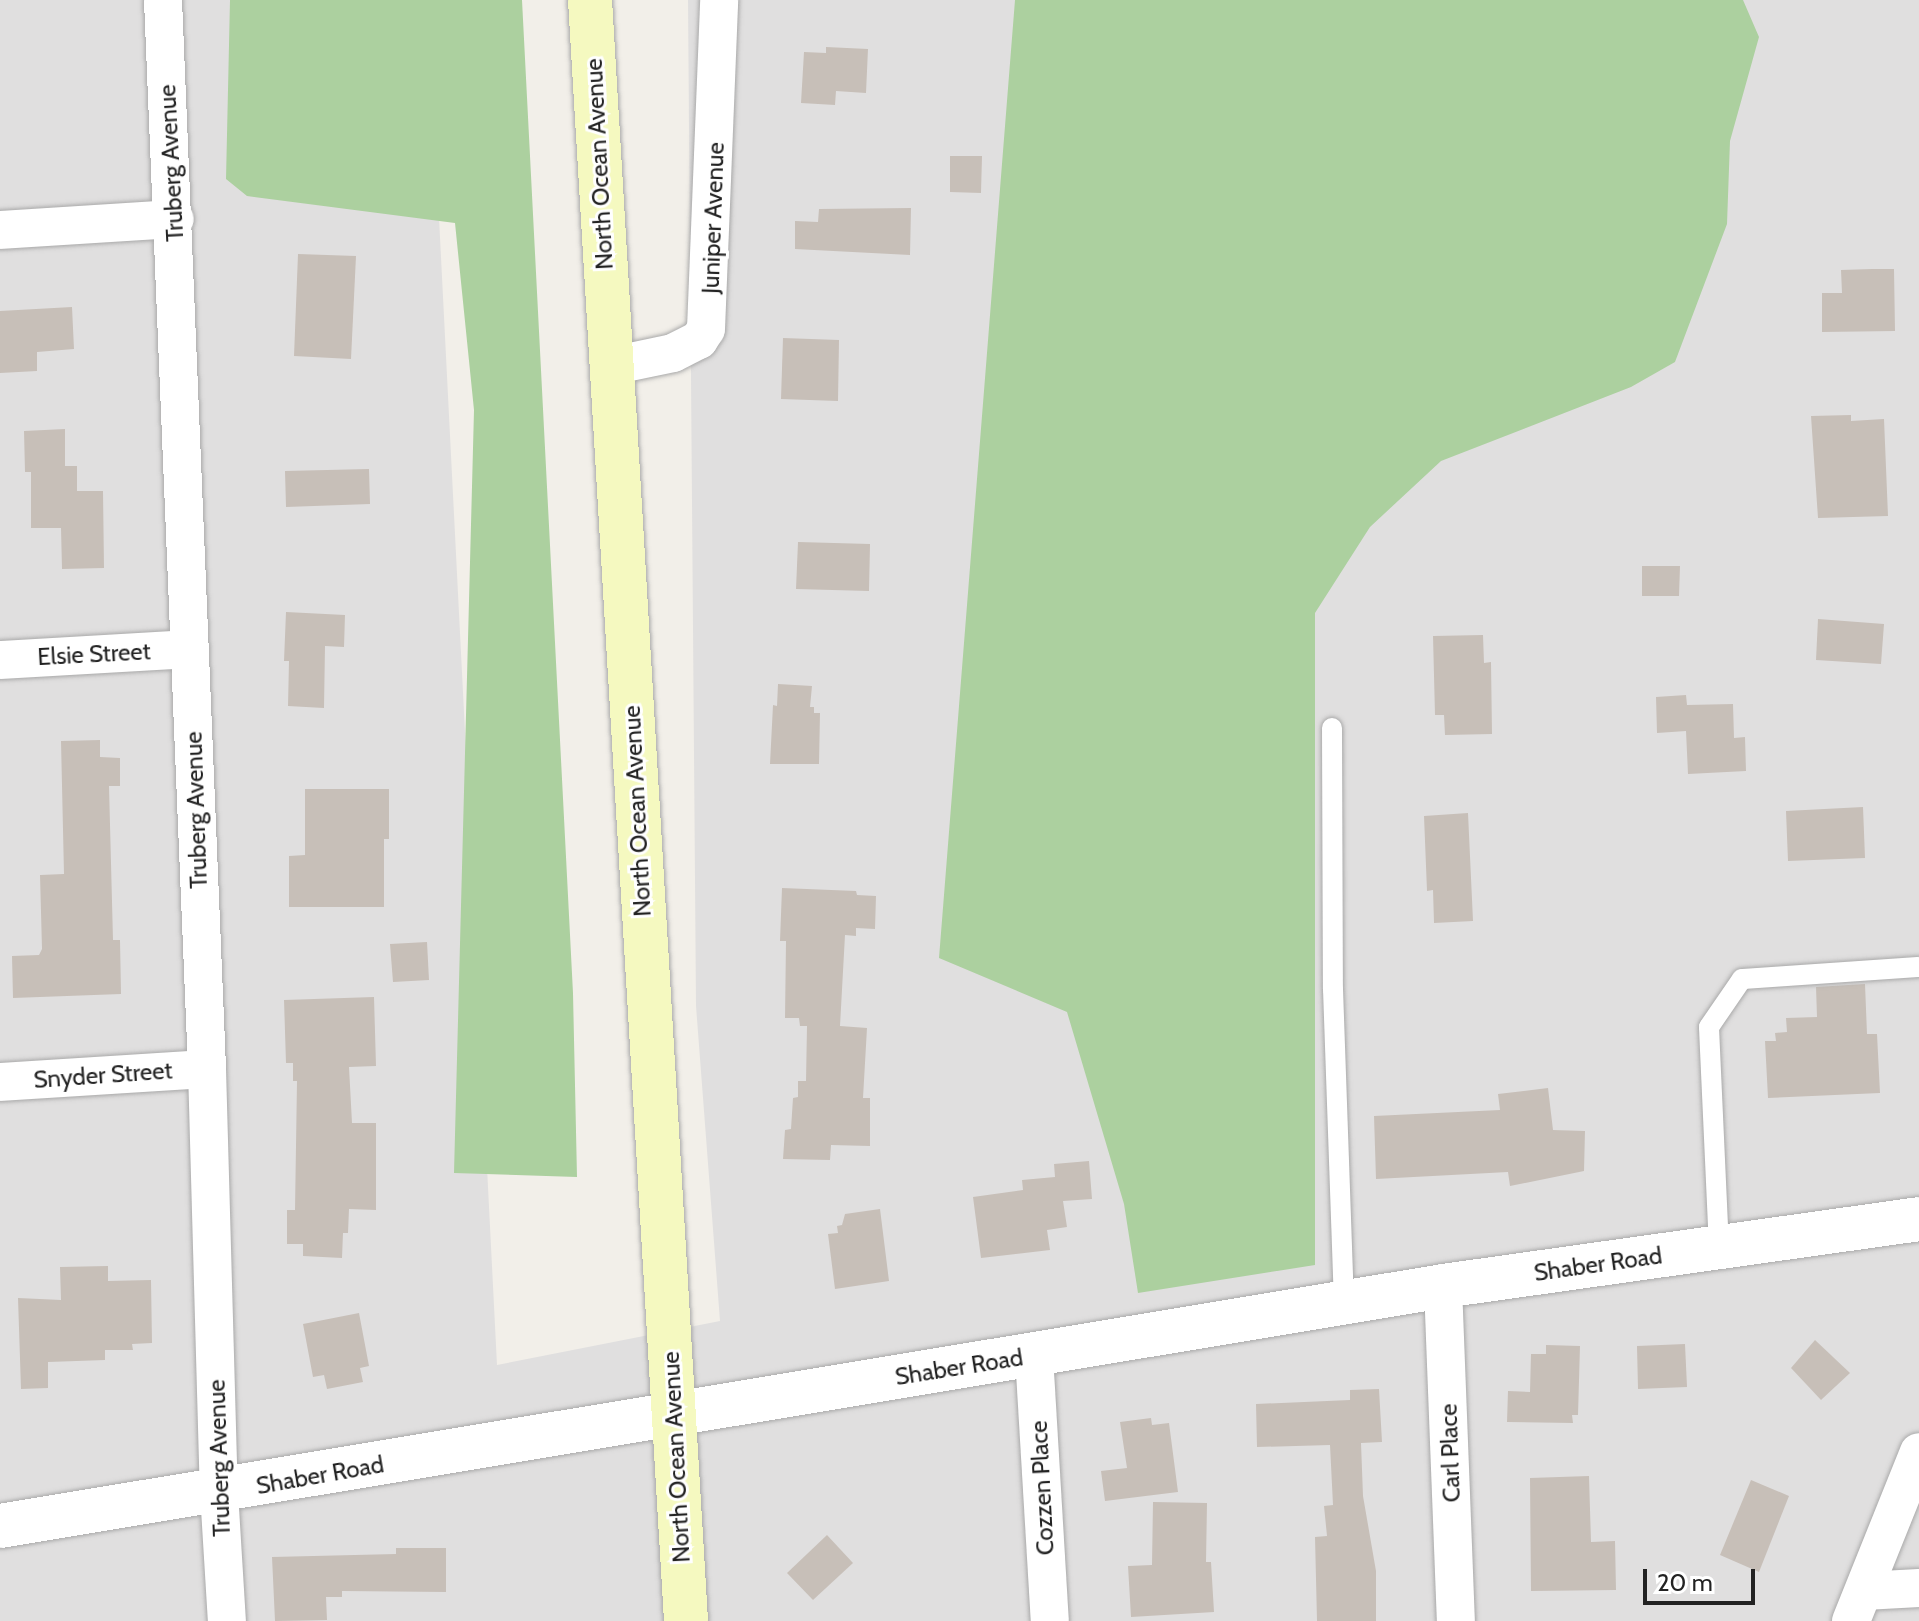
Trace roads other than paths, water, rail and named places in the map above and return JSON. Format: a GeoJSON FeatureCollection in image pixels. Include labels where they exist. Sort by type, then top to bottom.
{"type":"FeatureCollection","features":[{"type":"Feature","properties":{"kind":"main road","name":"North Ocean Avenue"},"geometry":{"type":"LineString","coordinates":[[590,0],[686,1621]]}},
{"type":"Feature","properties":{"kind":"street","name":"Truberg Avenue"},"geometry":{"type":"LineString","coordinates":[[163,0],[175,219],[207,1069],[219,1492],[227,1621]]}},
{"type":"Feature","properties":{"kind":"street","name":"Juniper Avenue"},"geometry":{"type":"LineString","coordinates":[[611,366],[673,353],[699,340],[706,329],[719,0]]}},
{"type":"Feature","properties":{"kind":"street"},"geometry":{"type":"LineString","coordinates":[[0,230],[175,219]]}},
{"type":"Feature","properties":{"kind":"street","name":"Elsie Street"},"geometry":{"type":"LineString","coordinates":[[0,660],[189,649]]}},
{"type":"Feature","properties":{"kind":"street","name":"Snyder Street"},"geometry":{"type":"LineString","coordinates":[[0,1082],[207,1069]]}},
{"type":"Feature","properties":{"kind":"street","name":"Shaber Road"},"geometry":{"type":"LineString","coordinates":[[0,1526],[1443,1286],[1919,1219]]}},
{"type":"Feature","properties":{"kind":"street","name":"Carl Place"},"geometry":{"type":"LineString","coordinates":[[1443,1286],[1456,1621]]}},
{"type":"Feature","properties":{"kind":"street","name":"Cozzen Place"},"geometry":{"type":"LineString","coordinates":[[1034,1355],[1050,1621]]}},
{"type":"Feature","properties":{"kind":"street"},"geometry":{"type":"LineString","coordinates":[[1857,1606],[1919,1452]]}},
{"type":"Feature","properties":{"kind":"street"},"geometry":{"type":"LineString","coordinates":[[1857,1606],[1919,1588]]}},
{"type":"Feature","properties":{"kind":"lane"},"geometry":{"type":"LineString","coordinates":[[1332,728],[1333,989],[1344,1302]]}},
{"type":"Feature","properties":{"kind":"lane"},"geometry":{"type":"LineString","coordinates":[[1719,1248],[1709,1027],[1742,979],[1919,967]]}}]}
